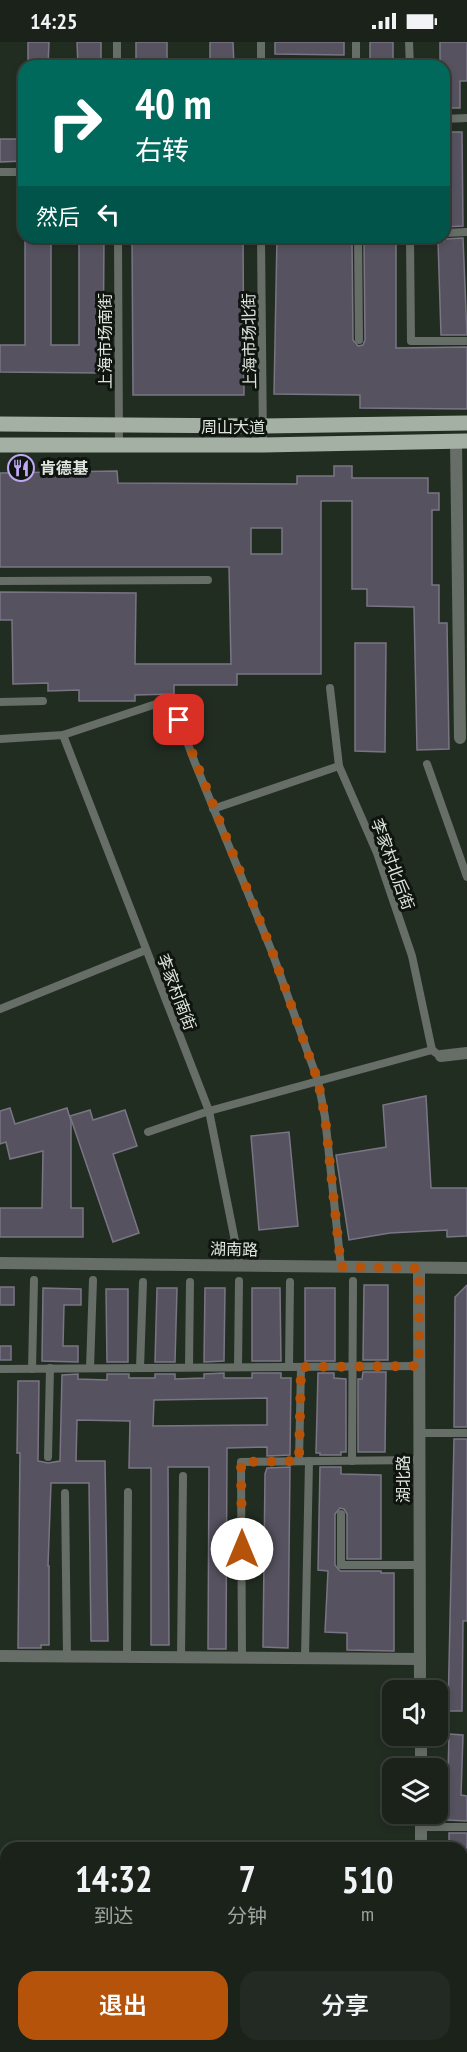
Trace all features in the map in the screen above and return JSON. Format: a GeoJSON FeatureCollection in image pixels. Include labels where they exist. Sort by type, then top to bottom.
{"type":"FeatureCollection","features":[{"type":"Feature","properties":{"kind":"main road","name":"周山大道"},"geometry":{"type":"LineString","coordinates":[[0,424],[263,426],[467,423]]}},
{"type":"Feature","properties":{"kind":"main road","name":"周山大道"},"geometry":{"type":"LineString","coordinates":[[0,445],[263,445],[461,441]]}},
{"type":"Feature","properties":{"kind":"street"},"geometry":{"type":"LineString","coordinates":[[460,738],[461,441]]}},
{"type":"Feature","properties":{"kind":"street"},"geometry":{"type":"LineString","coordinates":[[436,1053],[467,1053]]}},
{"type":"Feature","properties":{"kind":"street","name":"湖南路"},"geometry":{"type":"LineString","coordinates":[[0,1263],[467,1268]]}},
{"type":"Feature","properties":{"kind":"street","name":"湖北路"},"geometry":{"type":"LineString","coordinates":[[419,1268],[420,1680]]}},
{"type":"Feature","properties":{"kind":"street"},"geometry":{"type":"LineString","coordinates":[[0,1656],[420,1659]]}},
{"type":"Feature","properties":{"kind":"street"},"geometry":{"type":"LineString","coordinates":[[421,1827],[421,1842]]}},
{"type":"Feature","properties":{"kind":"lane"},"geometry":{"type":"LineString","coordinates":[[117,42],[117,60]]}},
{"type":"Feature","properties":{"kind":"lane"},"geometry":{"type":"LineString","coordinates":[[261,42],[261,60]]}},
{"type":"Feature","properties":{"kind":"lane"},"geometry":{"type":"LineString","coordinates":[[356,42],[356,60]]}},
{"type":"Feature","properties":{"kind":"lane"},"geometry":{"type":"LineString","coordinates":[[409,42],[410,60]]}},
{"type":"Feature","properties":{"kind":"lane"},"geometry":{"type":"LineString","coordinates":[[450,119],[467,118]]}},
{"type":"Feature","properties":{"kind":"lane"},"geometry":{"type":"LineString","coordinates":[[0,172],[18,172]]}},
{"type":"Feature","properties":{"kind":"lane"},"geometry":{"type":"LineString","coordinates":[[450,233],[467,232]]}},
{"type":"Feature","properties":{"kind":"lane","name":"上海市场南街"},"geometry":{"type":"LineString","coordinates":[[118,243],[119,445]]}},
{"type":"Feature","properties":{"kind":"lane","name":"上海市场北街"},"geometry":{"type":"LineString","coordinates":[[261,243],[263,445]]}},
{"type":"Feature","properties":{"kind":"lane"},"geometry":{"type":"LineString","coordinates":[[358,243],[359,340]]}},
{"type":"Feature","properties":{"kind":"lane"},"geometry":{"type":"LineString","coordinates":[[410,243],[411,341],[467,340]]}},
{"type":"Feature","properties":{"kind":"lane"},"geometry":{"type":"LineString","coordinates":[[0,581],[208,580]]}},
{"type":"Feature","properties":{"kind":"lane","name":"李家村北后街"},"geometry":{"type":"LineString","coordinates":[[330,688],[339,766],[377,853],[412,956],[436,1053]]}},
{"type":"Feature","properties":{"kind":"lane"},"geometry":{"type":"LineString","coordinates":[[0,739],[63,735],[171,699],[213,809],[272,951],[318,1081],[325,1117],[341,1267]]}},
{"type":"Feature","properties":{"kind":"lane"},"geometry":{"type":"LineString","coordinates":[[0,702],[43,701]]}},
{"type":"Feature","properties":{"kind":"lane","name":"李家村南街"},"geometry":{"type":"LineString","coordinates":[[63,735],[209,1111],[240,1266]]}},
{"type":"Feature","properties":{"kind":"lane"},"geometry":{"type":"LineString","coordinates":[[427,764],[467,877]]}},
{"type":"Feature","properties":{"kind":"lane"},"geometry":{"type":"LineString","coordinates":[[213,809],[339,766]]}},
{"type":"Feature","properties":{"kind":"lane"},"geometry":{"type":"LineString","coordinates":[[0,1009],[146,950]]}},
{"type":"Feature","properties":{"kind":"lane"},"geometry":{"type":"LineString","coordinates":[[148,1132],[209,1111],[318,1081],[436,1053]]}},
{"type":"Feature","properties":{"kind":"lane"},"geometry":{"type":"LineString","coordinates":[[32,1369],[34,1280]]}},
{"type":"Feature","properties":{"kind":"lane"},"geometry":{"type":"LineString","coordinates":[[90,1368],[93,1280]]}},
{"type":"Feature","properties":{"kind":"lane"},"geometry":{"type":"LineString","coordinates":[[238,1281],[238,1367]]}},
{"type":"Feature","properties":{"kind":"lane"},"geometry":{"type":"LineString","coordinates":[[352,1461],[353,1281]]}},
{"type":"Feature","properties":{"kind":"lane"},"geometry":{"type":"LineString","coordinates":[[140,1368],[143,1282]]}},
{"type":"Feature","properties":{"kind":"lane"},"geometry":{"type":"LineString","coordinates":[[189,1367],[190,1282]]}},
{"type":"Feature","properties":{"kind":"lane"},"geometry":{"type":"LineString","coordinates":[[289,1367],[290,1282]]}},
{"type":"Feature","properties":{"kind":"lane"},"geometry":{"type":"LineString","coordinates":[[0,1369],[419,1366]]}},
{"type":"Feature","properties":{"kind":"lane"},"geometry":{"type":"LineString","coordinates":[[299,1461],[301,1367]]}},
{"type":"Feature","properties":{"kind":"lane"},"geometry":{"type":"LineString","coordinates":[[48,1457],[50,1368]]}},
{"type":"Feature","properties":{"kind":"lane"},"geometry":{"type":"LineString","coordinates":[[419,1433],[467,1433]]}},
{"type":"Feature","properties":{"kind":"lane"},"geometry":{"type":"LineString","coordinates":[[242,1658],[241,1462],[419,1460]]}},
{"type":"Feature","properties":{"kind":"lane"},"geometry":{"type":"LineString","coordinates":[[305,1658],[309,1461]]}},
{"type":"Feature","properties":{"kind":"lane"},"geometry":{"type":"LineString","coordinates":[[182,1657],[183,1476]]}},
{"type":"Feature","properties":{"kind":"lane"},"geometry":{"type":"LineString","coordinates":[[127,1657],[128,1492]]}},
{"type":"Feature","properties":{"kind":"lane"},"geometry":{"type":"LineString","coordinates":[[65,1493],[67,1656]]}},
{"type":"Feature","properties":{"kind":"lane"},"geometry":{"type":"LineString","coordinates":[[341,1514],[341,1565],[420,1565]]}},
{"type":"Feature","properties":{"kind":"lane"},"geometry":{"type":"LineString","coordinates":[[421,1827],[467,1827]]}},
{"type":"Feature","properties":{"kind":"building"},"geometry":{"type":"Polygon","coordinates":[[[28,42],[49,42],[48,60],[28,60],[28,42]]]}},
{"type":"Feature","properties":{"kind":"building"},"geometry":{"type":"Polygon","coordinates":[[[77,42],[101,42],[101,60],[78,60],[77,42]]]}},
{"type":"Feature","properties":{"kind":"building"},"geometry":{"type":"Polygon","coordinates":[[[136,42],[167,42],[167,60],[136,60],[136,42]]]}},
{"type":"Feature","properties":{"kind":"building"},"geometry":{"type":"Polygon","coordinates":[[[210,42],[233,42],[234,60],[210,60],[210,42]]]}},
{"type":"Feature","properties":{"kind":"building"},"geometry":{"type":"Polygon","coordinates":[[[275,42],[344,42],[344,55],[275,54],[275,42]]]}},
{"type":"Feature","properties":{"kind":"building"},"geometry":{"type":"Polygon","coordinates":[[[370,42],[393,42],[393,60],[370,60],[370,42]]]}},
{"type":"Feature","properties":{"kind":"building"},"geometry":{"type":"Polygon","coordinates":[[[440,42],[467,42],[467,81],[460,81],[460,108],[450,108],[450,60],[440,60],[440,42]]]}},
{"type":"Feature","properties":{"kind":"building"},"geometry":{"type":"Polygon","coordinates":[[[450,132],[462,132],[463,226],[450,227],[450,132]]]}},
{"type":"Feature","properties":{"kind":"building"},"geometry":{"type":"Polygon","coordinates":[[[0,139],[18,139],[18,161],[0,162],[0,139]]]}},
{"type":"Feature","properties":{"kind":"building"},"geometry":{"type":"Polygon","coordinates":[[[463,238],[467,335],[441,335],[438,243],[450,243],[450,239],[463,238]]]}},
{"type":"Feature","properties":{"kind":"building"},"geometry":{"type":"Polygon","coordinates":[[[25,243],[51,243],[51,345],[79,345],[79,243],[104,243],[103,373],[0,372],[0,345],[25,345],[25,243]]]}},
{"type":"Feature","properties":{"kind":"building"},"geometry":{"type":"Polygon","coordinates":[[[132,243],[243,243],[244,395],[133,395],[132,243]]]}},
{"type":"Feature","properties":{"kind":"building"},"geometry":{"type":"Polygon","coordinates":[[[277,243],[352,243],[353,340],[358,346],[363,345],[365,340],[364,243],[396,243],[396,348],[467,347],[467,409],[360,408],[360,395],[274,394],[277,243]]]}},
{"type":"Feature","properties":{"kind":"building"},"geometry":{"type":"Polygon","coordinates":[[[334,466],[352,466],[352,478],[428,478],[428,493],[439,493],[439,510],[432,510],[432,585],[439,585],[439,623],[447,623],[449,749],[417,750],[414,607],[367,606],[367,589],[352,589],[352,501],[321,501],[321,674],[237,674],[237,685],[174,685],[174,694],[135,695],[135,701],[79,701],[79,690],[48,691],[48,683],[13,684],[12,620],[0,620],[0,592],[136,593],[135,664],[231,664],[229,567],[0,567],[0,473],[117,471],[118,483],[297,484],[297,476],[334,476],[334,466]],[[251,528],[251,554],[282,554],[282,528],[251,528]]]}},
{"type":"Feature","properties":{"kind":"building"},"geometry":{"type":"Polygon","coordinates":[[[355,643],[386,643],[385,752],[355,751],[355,643]]]}},
{"type":"Feature","properties":{"kind":"building"},"geometry":{"type":"Polygon","coordinates":[[[426,1096],[431,1188],[467,1188],[467,1236],[447,1237],[447,1230],[390,1233],[349,1240],[336,1155],[386,1147],[383,1105],[426,1096]]]}},
{"type":"Feature","properties":{"kind":"building"},"geometry":{"type":"Polygon","coordinates":[[[10,1108],[15,1124],[67,1108],[71,1121],[71,1208],[83,1208],[83,1237],[0,1237],[0,1208],[42,1208],[43,1151],[10,1159],[6,1142],[0,1144],[0,1111],[10,1108]]]}},
{"type":"Feature","properties":{"kind":"building"},"geometry":{"type":"Polygon","coordinates":[[[90,1110],[93,1120],[125,1110],[137,1146],[113,1154],[139,1233],[113,1242],[70,1116],[90,1110]]]}},
{"type":"Feature","properties":{"kind":"building"},"geometry":{"type":"Polygon","coordinates":[[[289,1132],[298,1226],[259,1230],[251,1136],[289,1132]]]}},
{"type":"Feature","properties":{"kind":"building"},"geometry":{"type":"Polygon","coordinates":[[[364,1285],[388,1285],[388,1360],[363,1360],[364,1285]]]}},
{"type":"Feature","properties":{"kind":"building"},"geometry":{"type":"Polygon","coordinates":[[[467,1285],[467,1427],[454,1427],[455,1297],[467,1285]]]}},
{"type":"Feature","properties":{"kind":"building"},"geometry":{"type":"Polygon","coordinates":[[[0,1287],[14,1287],[14,1305],[0,1305],[0,1287]]]}},
{"type":"Feature","properties":{"kind":"building"},"geometry":{"type":"Polygon","coordinates":[[[43,1288],[81,1289],[81,1305],[64,1305],[63,1346],[78,1346],[78,1362],[42,1361],[43,1288]]]}},
{"type":"Feature","properties":{"kind":"building"},"geometry":{"type":"Polygon","coordinates":[[[157,1288],[177,1288],[175,1362],[155,1362],[157,1288]]]}},
{"type":"Feature","properties":{"kind":"building"},"geometry":{"type":"Polygon","coordinates":[[[205,1288],[225,1288],[224,1361],[204,1362],[205,1288]]]}},
{"type":"Feature","properties":{"kind":"building"},"geometry":{"type":"Polygon","coordinates":[[[252,1288],[280,1288],[281,1361],[252,1361],[252,1288]]]}},
{"type":"Feature","properties":{"kind":"building"},"geometry":{"type":"Polygon","coordinates":[[[305,1288],[335,1288],[335,1361],[305,1361],[305,1288]]]}},
{"type":"Feature","properties":{"kind":"building"},"geometry":{"type":"Polygon","coordinates":[[[106,1289],[128,1289],[128,1362],[107,1362],[106,1289]]]}},
{"type":"Feature","properties":{"kind":"building"},"geometry":{"type":"Polygon","coordinates":[[[0,1346],[11,1346],[11,1360],[0,1360],[0,1346]]]}},
{"type":"Feature","properties":{"kind":"building"},"geometry":{"type":"Polygon","coordinates":[[[363,1372],[386,1372],[385,1452],[358,1452],[358,1379],[362,1379],[363,1372]]]}},
{"type":"Feature","properties":{"kind":"building"},"geometry":{"type":"Polygon","coordinates":[[[224,1373],[224,1378],[252,1378],[252,1373],[281,1373],[281,1378],[291,1378],[290,1455],[267,1456],[267,1447],[227,1448],[226,1649],[208,1649],[209,1467],[168,1467],[169,1645],[151,1645],[151,1468],[129,1468],[130,1421],[77,1420],[76,1461],[105,1461],[108,1641],[91,1641],[89,1483],[51,1483],[48,1566],[49,1645],[41,1645],[41,1648],[18,1648],[20,1453],[17,1453],[18,1381],[39,1381],[38,1461],[48,1463],[60,1461],[62,1375],[78,1374],[78,1379],[107,1380],[107,1374],[129,1374],[129,1378],[155,1378],[155,1374],[175,1374],[175,1379],[204,1378],[204,1374],[224,1373]],[[267,1398],[154,1400],[153,1426],[267,1425],[267,1398]]]}},
{"type":"Feature","properties":{"kind":"building"},"geometry":{"type":"Polygon","coordinates":[[[318,1373],[334,1373],[334,1378],[346,1379],[346,1452],[341,1452],[341,1455],[316,1453],[318,1373]]]}},
{"type":"Feature","properties":{"kind":"building"},"geometry":{"type":"Polygon","coordinates":[[[454,1439],[467,1439],[467,1621],[463,1621],[462,1711],[448,1711],[454,1439]]]}},
{"type":"Feature","properties":{"kind":"building"},"geometry":{"type":"Polygon","coordinates":[[[290,1467],[288,1648],[263,1647],[265,1474],[267,1468],[290,1467]]]}},
{"type":"Feature","properties":{"kind":"building"},"geometry":{"type":"Polygon","coordinates":[[[320,1467],[341,1467],[341,1474],[381,1475],[381,1559],[347,1559],[347,1514],[344,1509],[340,1508],[335,1514],[335,1565],[340,1571],[394,1573],[394,1651],[347,1650],[347,1633],[325,1632],[328,1571],[318,1570],[320,1467]]]}},
{"type":"Feature","properties":{"kind":"building"},"geometry":{"type":"Polygon","coordinates":[[[449,1734],[463,1735],[461,1795],[467,1796],[467,1821],[448,1820],[449,1734]]]}},
{"type":"Feature","properties":{"kind":"building"},"geometry":{"type":"Polygon","coordinates":[[[449,1833],[467,1833],[467,1842],[449,1842],[449,1833]]]}},
{"type":"Feature","properties":{"kind":"place","name":"肯德基"},"geometry":{"type":"Point","coordinates":[21,468]}},
{"type":"Feature","properties":{"kind":"route"},"geometry":{"type":"LineString","coordinates":[[179,720],[272,951],[318,1081],[325,1117],[341,1267],[419,1268],[419,1366],[301,1367],[299,1461],[241,1462],[242,1549]]}}]}
